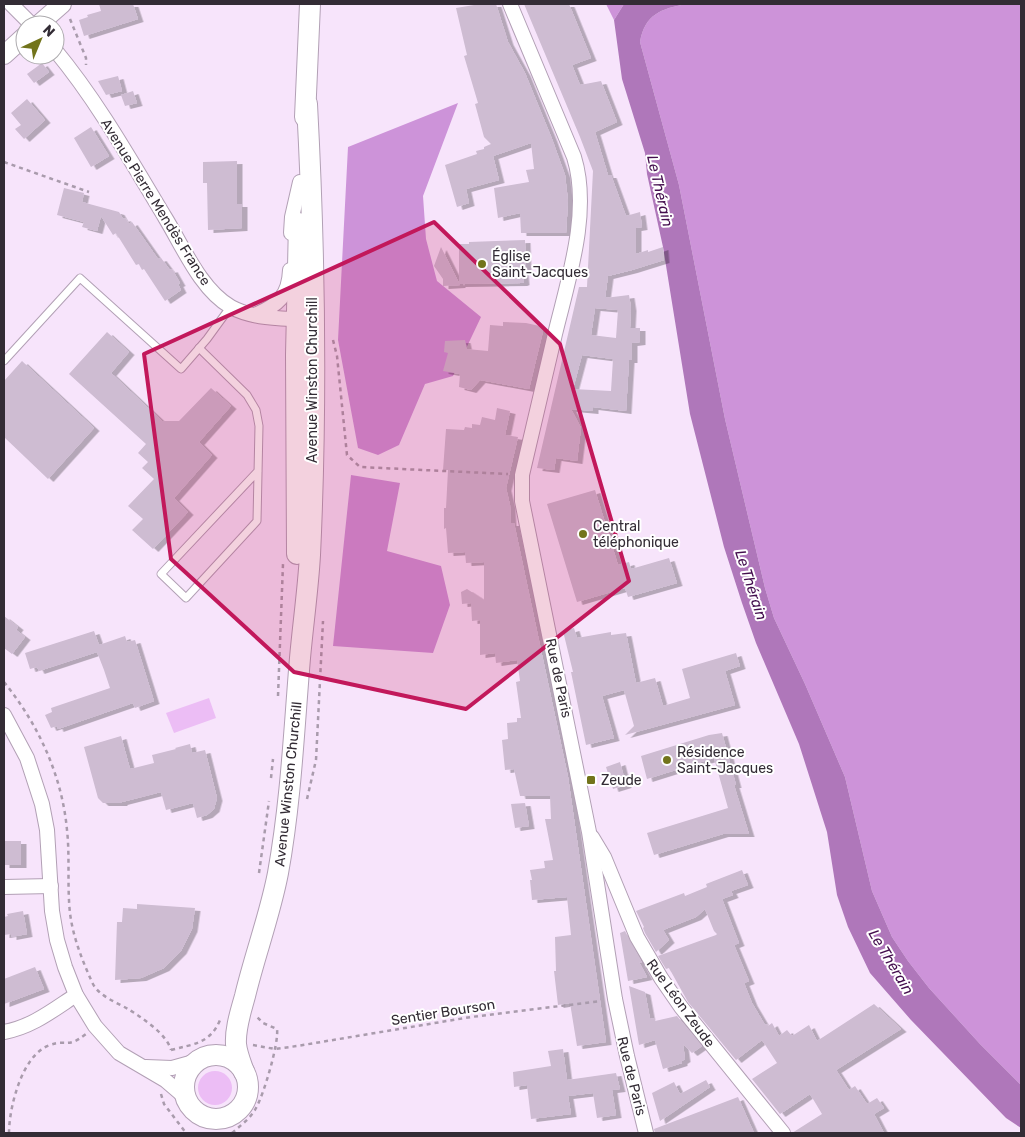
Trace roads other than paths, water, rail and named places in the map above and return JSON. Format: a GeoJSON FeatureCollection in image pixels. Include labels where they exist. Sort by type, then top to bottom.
{"type":"FeatureCollection","features":[{"type":"Feature","properties":{"kind":"main road","name":"Avenue Winston Churchill"},"geometry":{"type":"LineString","coordinates":[[305,320],[300,182],[307,104],[310,4]]}},
{"type":"Feature","properties":{"kind":"main road","name":"Avenue Winston Churchill"},"geometry":{"type":"LineString","coordinates":[[244,1072],[236,1042],[252,969],[272,903],[283,846],[291,782],[300,656],[296,525],[311,204],[307,104]]}},
{"type":"Feature","properties":{"kind":"main road","name":"Avenue Winston Churchill"},"geometry":{"type":"LineString","coordinates":[[203,1058],[225,1033],[252,969]]}},
{"type":"Feature","properties":{"kind":"main road"},"geometry":{"type":"LineString","coordinates":[[189,1103],[197,1113],[219,1126],[238,1110],[246,1099],[248,1085],[244,1072],[238,1063],[231,1058],[220,1055],[203,1058],[191,1067],[185,1076],[184,1085],[189,1103],[198,1133]]}},
{"type":"Feature","properties":{"kind":"street"},"geometry":{"type":"LineString","coordinates":[[11,4],[22,15]]}},
{"type":"Feature","properties":{"kind":"street"},"geometry":{"type":"LineString","coordinates":[[49,15],[62,4]]}},
{"type":"Feature","properties":{"kind":"street","name":"Rue de Paris"},"geometry":{"type":"LineString","coordinates":[[510,4],[577,166],[580,197],[578,225],[566,290],[522,475],[523,510],[568,720],[589,832],[615,1000],[646,1133]]}},
{"type":"Feature","properties":{"kind":"street"},"geometry":{"type":"LineString","coordinates":[[4,55],[15,45]]}},
{"type":"Feature","properties":{"kind":"street","name":"Avenue Pierre Mendès France"},"geometry":{"type":"LineString","coordinates":[[65,63],[103,116],[202,278],[216,296],[231,306],[255,315],[305,320]]}},
{"type":"Feature","properties":{"kind":"street"},"geometry":{"type":"LineString","coordinates":[[255,315],[277,303],[288,286],[291,222],[300,182]]}},
{"type":"Feature","properties":{"kind":"street"},"geometry":{"type":"LineString","coordinates":[[4,715],[27,758],[42,804],[47,830],[57,940],[76,995],[95,1026],[119,1053],[165,1080],[189,1103]]}},
{"type":"Feature","properties":{"kind":"street","name":"Rue Léon Zeude"},"geometry":{"type":"LineString","coordinates":[[589,832],[604,857],[637,937],[660,978],[783,1133]]}},
{"type":"Feature","properties":{"kind":"street"},"geometry":{"type":"LineString","coordinates":[[4,887],[51,886]]}},
{"type":"Feature","properties":{"kind":"street"},"geometry":{"type":"LineString","coordinates":[[4,1032],[24,1027],[34,1022],[76,995]]}},
{"type":"Feature","properties":{"kind":"street"},"geometry":{"type":"LineString","coordinates":[[140,1066],[172,1068],[203,1058]]}},
{"type":"Feature","properties":{"kind":"lane"},"geometry":{"type":"LineString","coordinates":[[4,361],[80,278],[180,368],[199,348],[231,306]]}},
{"type":"Feature","properties":{"kind":"lane"},"geometry":{"type":"LineString","coordinates":[[199,348],[247,395],[256,410],[259,426],[258,521],[186,598],[161,574],[258,471]]}},
{"type":"Feature","properties":{"kind":"water","name":"Le Thérain"},"geometry":{"type":"Polygon","coordinates":[[[624,4],[686,4],[669,8],[656,14],[646,25],[640,42],[679,185],[725,419],[765,588],[774,618],[845,777],[872,891],[892,937],[929,988],[980,1044],[1021,1085],[1021,1128],[1006,1118],[911,1020],[870,973],[848,927],[837,895],[827,832],[799,744],[756,643],[742,603],[724,547],[690,414],[663,247],[647,174],[645,153],[622,79],[614,20],[624,4]]]}},
{"type":"Feature","properties":{"kind":"place","name":"Église Saint-Jacques"},"geometry":{"type":"Point","coordinates":[482,264]}},
{"type":"Feature","properties":{"kind":"place","name":"Central téléphonique"},"geometry":{"type":"Point","coordinates":[583,534]}},
{"type":"Feature","properties":{"kind":"place","name":"Résidence Saint-Jacques"},"geometry":{"type":"Point","coordinates":[667,760]}},
{"type":"Feature","properties":{"kind":"place","name":"Zeude"},"geometry":{"type":"Point","coordinates":[591,780]}}]}
